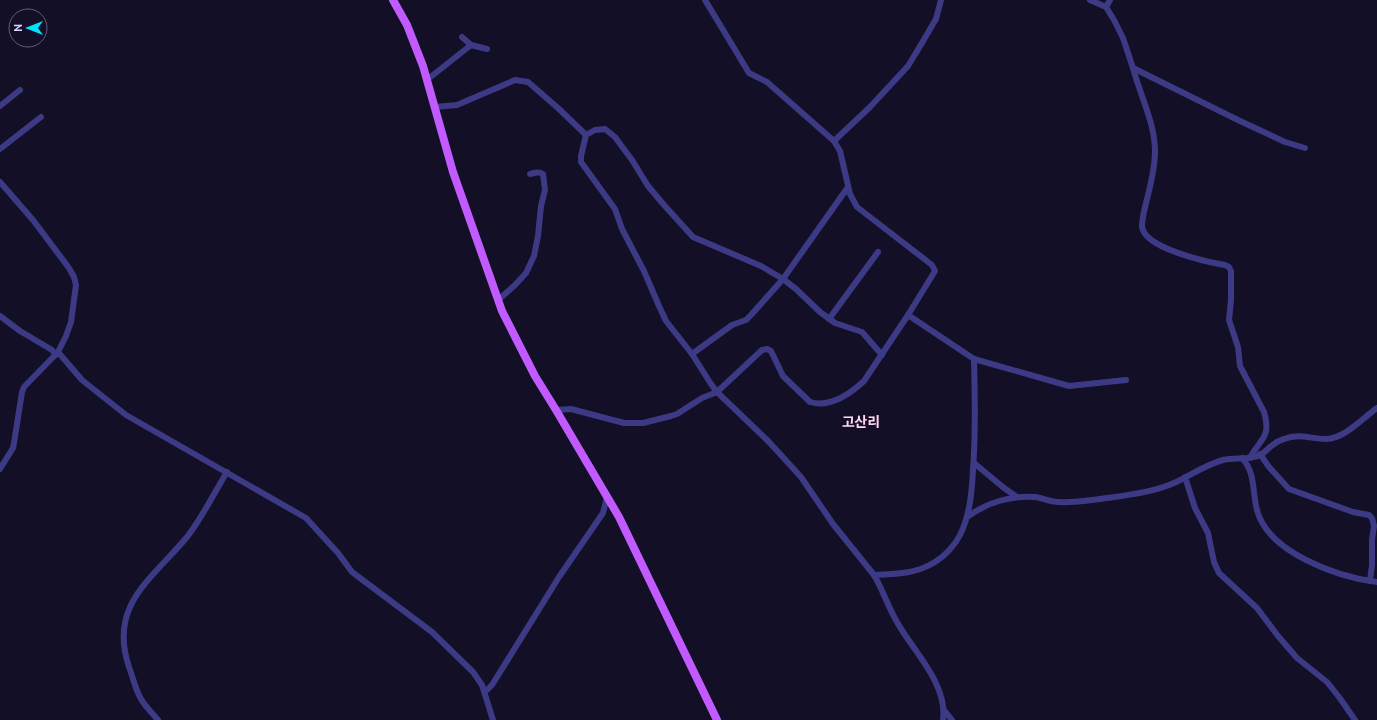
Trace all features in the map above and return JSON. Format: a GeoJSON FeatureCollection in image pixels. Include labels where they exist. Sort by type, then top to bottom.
{"type":"FeatureCollection","features":[{"type":"Feature","properties":{"kind":"main road"},"geometry":{"type":"LineString","coordinates":[[393,0],[403,16],[428,79],[453,172],[504,316],[535,376],[619,517],[717,720]]}},
{"type":"Feature","properties":{"kind":"street"},"geometry":{"type":"LineString","coordinates":[[556,410],[572,409],[624,423],[643,423],[677,414],[702,398],[717,392],[762,350],[767,349],[771,351],[783,376],[810,402],[834,401],[855,390],[864,381],[934,274],[934,268],[857,207],[850,194],[840,151],[834,141],[767,82],[749,73],[705,0]]}},
{"type":"Feature","properties":{"kind":"street"},"geometry":{"type":"LineString","coordinates":[[834,141],[870,107],[908,66],[932,27],[936,19],[941,0]]}},
{"type":"Feature","properties":{"kind":"street"},"geometry":{"type":"LineString","coordinates":[[1090,0],[1106,7],[1124,38],[1137,86],[1151,125],[1155,150],[1153,176],[1143,218],[1142,228],[1144,233],[1148,238],[1156,243],[1191,257],[1225,265],[1229,267],[1231,271],[1229,320],[1238,347],[1240,366],[1264,412],[1266,420],[1266,434],[1251,456]]}},
{"type":"Feature","properties":{"kind":"street"},"geometry":{"type":"LineString","coordinates":[[1106,7],[1110,0]]}},
{"type":"Feature","properties":{"kind":"street"},"geometry":{"type":"LineString","coordinates":[[462,37],[471,45],[487,49]]}},
{"type":"Feature","properties":{"kind":"street"},"geometry":{"type":"LineString","coordinates":[[428,79],[471,45]]}},
{"type":"Feature","properties":{"kind":"street"},"geometry":{"type":"LineString","coordinates":[[1133,68],[1285,142],[1305,148]]}},
{"type":"Feature","properties":{"kind":"street"},"geometry":{"type":"LineString","coordinates":[[435,107],[457,105],[515,80],[521,80],[528,82],[586,135]]}},
{"type":"Feature","properties":{"kind":"street"},"geometry":{"type":"LineString","coordinates":[[0,106],[20,90]]}},
{"type":"Feature","properties":{"kind":"street"},"geometry":{"type":"LineString","coordinates":[[0,149],[41,117]]}},
{"type":"Feature","properties":{"kind":"street"},"geometry":{"type":"LineString","coordinates":[[882,355],[862,332],[835,323],[829,319],[783,279],[761,266],[693,237],[648,186],[632,160],[615,137],[606,129],[595,130],[586,135],[581,156],[582,162],[615,208],[622,229],[666,321],[692,354],[717,392],[769,442],[800,477],[833,524],[874,575],[897,622],[926,664],[938,689],[944,710],[943,720]]}},
{"type":"Feature","properties":{"kind":"street"},"geometry":{"type":"LineString","coordinates":[[498,300],[526,273],[534,256],[541,206],[545,190],[543,174],[535,172],[530,174]]}},
{"type":"Feature","properties":{"kind":"street"},"geometry":{"type":"LineString","coordinates":[[0,182],[33,220],[74,277],[76,289],[72,304],[71,322],[66,336],[57,353],[24,387],[13,448],[0,469]]}},
{"type":"Feature","properties":{"kind":"street"},"geometry":{"type":"LineString","coordinates":[[692,354],[732,325],[746,320],[783,279],[848,187]]}},
{"type":"Feature","properties":{"kind":"street"},"geometry":{"type":"LineString","coordinates":[[829,319],[878,252]]}},
{"type":"Feature","properties":{"kind":"street"},"geometry":{"type":"LineString","coordinates":[[908,315],[974,359],[1069,386],[1126,380]]}},
{"type":"Feature","properties":{"kind":"street"},"geometry":{"type":"LineString","coordinates":[[0,316],[20,331],[57,353],[82,380],[126,415],[306,518],[338,553],[352,572],[438,636],[479,679],[485,692],[486,700],[493,720]]}},
{"type":"Feature","properties":{"kind":"street"},"geometry":{"type":"LineString","coordinates":[[874,575],[903,574],[924,568],[935,562],[950,549],[959,537],[967,517],[974,463],[976,415],[974,359]]}},
{"type":"Feature","properties":{"kind":"street"},"geometry":{"type":"LineString","coordinates":[[967,517],[986,506],[1008,498],[1036,498],[1059,502],[1091,500],[1156,489],[1174,483],[1212,463],[1225,459],[1242,458],[1260,454],[1272,445],[1291,436],[1326,439],[1339,435],[1377,408]]}},
{"type":"Feature","properties":{"kind":"street"},"geometry":{"type":"LineString","coordinates":[[1242,458],[1249,467],[1252,476],[1255,504],[1259,518],[1276,541],[1291,551],[1325,569],[1374,582],[1372,565],[1372,539],[1374,526],[1372,518],[1369,515],[1353,512],[1289,489],[1269,467],[1260,454]]}},
{"type":"Feature","properties":{"kind":"street"},"geometry":{"type":"LineString","coordinates":[[974,463],[1017,497]]}},
{"type":"Feature","properties":{"kind":"street"},"geometry":{"type":"LineString","coordinates":[[158,720],[140,697],[126,658],[123,634],[127,613],[147,580],[191,531],[227,472]]}},
{"type":"Feature","properties":{"kind":"street"},"geometry":{"type":"LineString","coordinates":[[1185,477],[1196,508],[1208,533],[1214,562],[1219,573],[1257,608],[1297,658],[1327,682],[1355,720]]}},
{"type":"Feature","properties":{"kind":"street"},"geometry":{"type":"LineString","coordinates":[[485,692],[492,685],[559,577],[603,513],[607,497]]}},
{"type":"Feature","properties":{"kind":"street"},"geometry":{"type":"LineString","coordinates":[[944,710],[952,720]]}},
{"type":"Feature","properties":{"kind":"district","name":"고산리"},"geometry":{"type":"Point","coordinates":[861,422]}}]}
